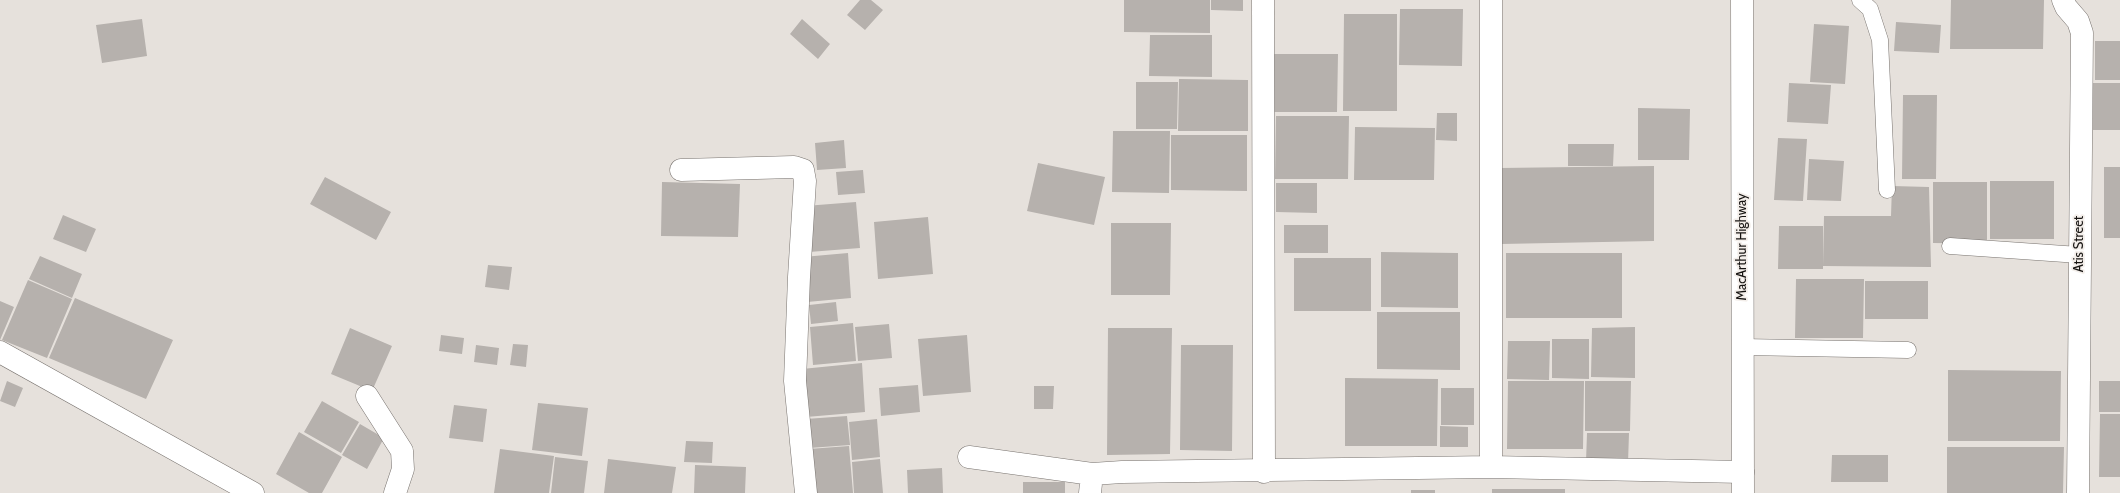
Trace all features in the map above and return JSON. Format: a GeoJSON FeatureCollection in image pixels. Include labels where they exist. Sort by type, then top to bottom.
{"type":"FeatureCollection","features":[{"type":"Feature","properties":{"kind":"main road"},"geometry":{"type":"LineString","coordinates":[[1263,0],[1264,472]]}},
{"type":"Feature","properties":{"kind":"main road"},"geometry":{"type":"LineString","coordinates":[[1491,0],[1491,467]]}},
{"type":"Feature","properties":{"kind":"main road","name":"MacArthur Highway"},"geometry":{"type":"LineString","coordinates":[[1742,0],[1743,483]]}},
{"type":"Feature","properties":{"kind":"main road","name":"Atis Street"},"geometry":{"type":"LineString","coordinates":[[2063,0],[2066,7],[2078,21],[2082,33],[2078,493]]}},
{"type":"Feature","properties":{"kind":"main road"},"geometry":{"type":"LineString","coordinates":[[681,170],[794,167],[803,170],[805,181],[795,381],[806,493]]}},
{"type":"Feature","properties":{"kind":"main road"},"geometry":{"type":"LineString","coordinates":[[0,352],[253,493]]}},
{"type":"Feature","properties":{"kind":"main road"},"geometry":{"type":"LineString","coordinates":[[367,396],[402,452],[403,469],[396,493]]}},
{"type":"Feature","properties":{"kind":"main road"},"geometry":{"type":"LineString","coordinates":[[969,457],[1091,483],[1122,472],[1264,472],[1491,467],[1743,483]]}},
{"type":"Feature","properties":{"kind":"lane"},"geometry":{"type":"LineString","coordinates":[[1860,0],[1870,9],[1880,40],[1887,190]]}},
{"type":"Feature","properties":{"kind":"lane"},"geometry":{"type":"LineString","coordinates":[[1950,246],[2079,255]]}},
{"type":"Feature","properties":{"kind":"lane"},"geometry":{"type":"LineString","coordinates":[[1743,348],[1908,350]]}},
{"type":"Feature","properties":{"kind":"building"},"geometry":{"type":"Polygon","coordinates":[[[860,0],[871,0],[883,10],[865,30],[847,15],[860,0]]]}},
{"type":"Feature","properties":{"kind":"building"},"geometry":{"type":"Polygon","coordinates":[[[1124,0],[1210,0],[1210,33],[1124,32],[1124,0]]]}},
{"type":"Feature","properties":{"kind":"building"},"geometry":{"type":"Polygon","coordinates":[[[1211,0],[1243,0],[1243,11],[1211,10],[1211,0]]]}},
{"type":"Feature","properties":{"kind":"building"},"geometry":{"type":"Polygon","coordinates":[[[1951,0],[2044,0],[2043,49],[1950,49],[1951,0]]]}},
{"type":"Feature","properties":{"kind":"building"},"geometry":{"type":"Polygon","coordinates":[[[1400,9],[1463,9],[1462,66],[1399,65],[1400,9]]]}},
{"type":"Feature","properties":{"kind":"building"},"geometry":{"type":"Polygon","coordinates":[[[1344,14],[1397,14],[1397,111],[1343,111],[1344,14]]]}},
{"type":"Feature","properties":{"kind":"building"},"geometry":{"type":"Polygon","coordinates":[[[142,19],[147,56],[102,63],[96,25],[142,19]]]}},
{"type":"Feature","properties":{"kind":"building"},"geometry":{"type":"Polygon","coordinates":[[[802,19],[830,44],[818,59],[790,34],[802,19]]]}},
{"type":"Feature","properties":{"kind":"building"},"geometry":{"type":"Polygon","coordinates":[[[1896,22],[1941,25],[1939,53],[1894,51],[1896,22]]]}},
{"type":"Feature","properties":{"kind":"building"},"geometry":{"type":"Polygon","coordinates":[[[1814,24],[1849,26],[1845,84],[1810,82],[1814,24]]]}},
{"type":"Feature","properties":{"kind":"building"},"geometry":{"type":"Polygon","coordinates":[[[1150,35],[1212,35],[1212,77],[1149,76],[1150,35]]]}},
{"type":"Feature","properties":{"kind":"building"},"geometry":{"type":"Polygon","coordinates":[[[2095,41],[2120,41],[2120,80],[2095,80],[2095,41]]]}},
{"type":"Feature","properties":{"kind":"building"},"geometry":{"type":"Polygon","coordinates":[[[1272,54],[1338,54],[1337,112],[1272,112],[1272,54]]]}},
{"type":"Feature","properties":{"kind":"building"},"geometry":{"type":"Polygon","coordinates":[[[1179,79],[1248,80],[1248,131],[1178,131],[1179,79]]]}},
{"type":"Feature","properties":{"kind":"building"},"geometry":{"type":"Polygon","coordinates":[[[1136,82],[1178,82],[1177,129],[1136,129],[1136,82]]]}},
{"type":"Feature","properties":{"kind":"building"},"geometry":{"type":"Polygon","coordinates":[[[1789,83],[1831,85],[1828,124],[1787,122],[1789,83]]]}},
{"type":"Feature","properties":{"kind":"building"},"geometry":{"type":"Polygon","coordinates":[[[2093,83],[2120,83],[2120,130],[2093,130],[2093,83]]]}},
{"type":"Feature","properties":{"kind":"building"},"geometry":{"type":"Polygon","coordinates":[[[1903,95],[1937,95],[1936,179],[1902,179],[1903,95]]]}},
{"type":"Feature","properties":{"kind":"building"},"geometry":{"type":"Polygon","coordinates":[[[1638,108],[1690,109],[1689,160],[1638,160],[1638,108]]]}},
{"type":"Feature","properties":{"kind":"building"},"geometry":{"type":"Polygon","coordinates":[[[1437,113],[1457,113],[1457,141],[1436,140],[1437,113]]]}},
{"type":"Feature","properties":{"kind":"building"},"geometry":{"type":"Polygon","coordinates":[[[1276,116],[1349,116],[1348,179],[1275,179],[1276,116]]]}},
{"type":"Feature","properties":{"kind":"building"},"geometry":{"type":"Polygon","coordinates":[[[1355,127],[1435,128],[1434,180],[1354,180],[1355,127]]]}},
{"type":"Feature","properties":{"kind":"building"},"geometry":{"type":"Polygon","coordinates":[[[1113,131],[1170,131],[1169,193],[1112,192],[1113,131]]]}},
{"type":"Feature","properties":{"kind":"building"},"geometry":{"type":"Polygon","coordinates":[[[1171,135],[1247,135],[1247,191],[1171,190],[1171,135]]]}},
{"type":"Feature","properties":{"kind":"building"},"geometry":{"type":"Polygon","coordinates":[[[1778,138],[1807,139],[1803,201],[1774,200],[1778,138]]]}},
{"type":"Feature","properties":{"kind":"building"},"geometry":{"type":"Polygon","coordinates":[[[844,140],[846,168],[817,170],[815,143],[844,140]]]}},
{"type":"Feature","properties":{"kind":"building"},"geometry":{"type":"Polygon","coordinates":[[[1568,144],[1614,144],[1613,166],[1568,166],[1568,144]]]}},
{"type":"Feature","properties":{"kind":"building"},"geometry":{"type":"Polygon","coordinates":[[[1809,159],[1844,161],[1841,201],[1807,200],[1809,159]]]}},
{"type":"Feature","properties":{"kind":"building"},"geometry":{"type":"Polygon","coordinates":[[[1038,163],[1105,177],[1094,225],[1027,211],[1038,163]]]}},
{"type":"Feature","properties":{"kind":"building"},"geometry":{"type":"Polygon","coordinates":[[[1654,166],[1654,241],[1501,244],[1500,168],[1654,166]]]}},
{"type":"Feature","properties":{"kind":"building"},"geometry":{"type":"Polygon","coordinates":[[[2104,167],[2120,167],[2120,238],[2104,238],[2104,167]]]}},
{"type":"Feature","properties":{"kind":"building"},"geometry":{"type":"Polygon","coordinates":[[[863,170],[865,193],[838,195],[836,172],[863,170]]]}},
{"type":"Feature","properties":{"kind":"building"},"geometry":{"type":"Polygon","coordinates":[[[325,177],[391,212],[376,240],[310,204],[325,177]]]}},
{"type":"Feature","properties":{"kind":"building"},"geometry":{"type":"Polygon","coordinates":[[[1990,181],[2054,181],[2054,239],[1990,239],[1990,181]]]}},
{"type":"Feature","properties":{"kind":"building"},"geometry":{"type":"Polygon","coordinates":[[[662,182],[740,184],[738,237],[661,236],[662,182]]]}},
{"type":"Feature","properties":{"kind":"building"},"geometry":{"type":"Polygon","coordinates":[[[1933,182],[1987,182],[1987,244],[1933,243],[1933,182]]]}},
{"type":"Feature","properties":{"kind":"building"},"geometry":{"type":"Polygon","coordinates":[[[1276,183],[1317,183],[1317,213],[1276,212],[1276,183]]]}},
{"type":"Feature","properties":{"kind":"building"},"geometry":{"type":"Polygon","coordinates":[[[1892,186],[1929,187],[1931,267],[1823,266],[1824,216],[1891,216],[1892,186]]]}},
{"type":"Feature","properties":{"kind":"building"},"geometry":{"type":"Polygon","coordinates":[[[856,202],[860,248],[809,252],[805,206],[856,202]]]}},
{"type":"Feature","properties":{"kind":"building"},"geometry":{"type":"Polygon","coordinates":[[[63,215],[96,229],[86,252],[53,239],[63,215]]]}},
{"type":"Feature","properties":{"kind":"building"},"geometry":{"type":"Polygon","coordinates":[[[928,217],[933,274],[878,279],[874,222],[928,217]]]}},
{"type":"Feature","properties":{"kind":"building"},"geometry":{"type":"Polygon","coordinates":[[[1111,223],[1171,223],[1170,295],[1111,295],[1111,223]]]}},
{"type":"Feature","properties":{"kind":"building"},"geometry":{"type":"Polygon","coordinates":[[[1284,225],[1328,225],[1328,253],[1284,253],[1284,225]]]}},
{"type":"Feature","properties":{"kind":"building"},"geometry":{"type":"Polygon","coordinates":[[[1779,226],[1823,226],[1823,269],[1778,269],[1779,226]]]}},
{"type":"Feature","properties":{"kind":"building"},"geometry":{"type":"Polygon","coordinates":[[[1381,252],[1458,253],[1458,308],[1381,307],[1381,252]]]}},
{"type":"Feature","properties":{"kind":"building"},"geometry":{"type":"Polygon","coordinates":[[[848,253],[851,298],[807,302],[803,257],[848,253]]]}},
{"type":"Feature","properties":{"kind":"building"},"geometry":{"type":"Polygon","coordinates":[[[1506,253],[1622,253],[1622,318],[1506,318],[1506,253]]]}},
{"type":"Feature","properties":{"kind":"building"},"geometry":{"type":"Polygon","coordinates":[[[40,256],[82,274],[72,298],[29,279],[40,256]]]}},
{"type":"Feature","properties":{"kind":"building"},"geometry":{"type":"Polygon","coordinates":[[[1294,258],[1371,258],[1371,311],[1294,311],[1294,258]]]}},
{"type":"Feature","properties":{"kind":"building"},"geometry":{"type":"Polygon","coordinates":[[[488,265],[512,267],[509,290],[485,287],[488,265]]]}},
{"type":"Feature","properties":{"kind":"building"},"geometry":{"type":"Polygon","coordinates":[[[1796,279],[1864,279],[1863,338],[1795,338],[1796,279]]]}},
{"type":"Feature","properties":{"kind":"building"},"geometry":{"type":"Polygon","coordinates":[[[28,280],[72,299],[47,358],[2,340],[28,280]]]}},
{"type":"Feature","properties":{"kind":"building"},"geometry":{"type":"Polygon","coordinates":[[[1865,281],[1928,281],[1928,319],[1865,319],[1865,281]]]}},
{"type":"Feature","properties":{"kind":"building"},"geometry":{"type":"Polygon","coordinates":[[[75,298],[173,340],[146,399],[49,358],[75,298]]]}},
{"type":"Feature","properties":{"kind":"building"},"geometry":{"type":"Polygon","coordinates":[[[0,301],[14,307],[0,340],[0,301]]]}},
{"type":"Feature","properties":{"kind":"building"},"geometry":{"type":"Polygon","coordinates":[[[836,302],[838,321],[811,324],[809,305],[836,302]]]}},
{"type":"Feature","properties":{"kind":"building"},"geometry":{"type":"Polygon","coordinates":[[[1377,312],[1460,312],[1460,370],[1377,369],[1377,312]]]}},
{"type":"Feature","properties":{"kind":"building"},"geometry":{"type":"Polygon","coordinates":[[[853,323],[856,361],[813,365],[810,327],[853,323]]]}},
{"type":"Feature","properties":{"kind":"building"},"geometry":{"type":"Polygon","coordinates":[[[889,324],[892,358],[858,361],[855,327],[889,324]]]}},
{"type":"Feature","properties":{"kind":"building"},"geometry":{"type":"Polygon","coordinates":[[[1635,327],[1635,378],[1591,377],[1592,328],[1635,327]]]}},
{"type":"Feature","properties":{"kind":"building"},"geometry":{"type":"Polygon","coordinates":[[[350,328],[392,346],[372,391],[331,374],[350,328]]]}},
{"type":"Feature","properties":{"kind":"building"},"geometry":{"type":"Polygon","coordinates":[[[1108,328],[1172,328],[1170,454],[1107,455],[1108,328]]]}},
{"type":"Feature","properties":{"kind":"building"},"geometry":{"type":"Polygon","coordinates":[[[441,335],[464,338],[462,354],[439,351],[441,335]]]}},
{"type":"Feature","properties":{"kind":"building"},"geometry":{"type":"Polygon","coordinates":[[[967,335],[971,392],[923,396],[918,339],[967,335]]]}},
{"type":"Feature","properties":{"kind":"building"},"geometry":{"type":"Polygon","coordinates":[[[1552,339],[1589,339],[1589,379],[1552,378],[1552,339]]]}},
{"type":"Feature","properties":{"kind":"building"},"geometry":{"type":"Polygon","coordinates":[[[1508,341],[1550,341],[1549,380],[1507,379],[1508,341]]]}},
{"type":"Feature","properties":{"kind":"building"},"geometry":{"type":"Polygon","coordinates":[[[513,344],[528,345],[526,367],[510,365],[513,344]]]}},
{"type":"Feature","properties":{"kind":"building"},"geometry":{"type":"Polygon","coordinates":[[[476,345],[499,348],[497,365],[474,362],[476,345]]]}},
{"type":"Feature","properties":{"kind":"building"},"geometry":{"type":"Polygon","coordinates":[[[1181,345],[1233,345],[1232,451],[1180,450],[1181,345]]]}},
{"type":"Feature","properties":{"kind":"building"},"geometry":{"type":"Polygon","coordinates":[[[862,363],[865,412],[806,417],[802,369],[862,363]]]}},
{"type":"Feature","properties":{"kind":"building"},"geometry":{"type":"Polygon","coordinates":[[[1948,370],[2061,371],[2060,441],[1948,441],[1948,370]]]}},
{"type":"Feature","properties":{"kind":"building"},"geometry":{"type":"Polygon","coordinates":[[[1345,378],[1438,379],[1437,446],[1345,446],[1345,378]]]}},
{"type":"Feature","properties":{"kind":"building"},"geometry":{"type":"Polygon","coordinates":[[[7,381],[23,388],[15,407],[0,401],[7,381]]]}},
{"type":"Feature","properties":{"kind":"building"},"geometry":{"type":"Polygon","coordinates":[[[1508,381],[1584,381],[1583,449],[1507,449],[1508,381]]]}},
{"type":"Feature","properties":{"kind":"building"},"geometry":{"type":"Polygon","coordinates":[[[1585,381],[1631,381],[1630,431],[1585,431],[1585,381]]]}},
{"type":"Feature","properties":{"kind":"building"},"geometry":{"type":"Polygon","coordinates":[[[2099,381],[2120,381],[2120,412],[2099,412],[2099,381]]]}},
{"type":"Feature","properties":{"kind":"building"},"geometry":{"type":"Polygon","coordinates":[[[918,385],[920,412],[881,416],[879,388],[918,385]]]}},
{"type":"Feature","properties":{"kind":"building"},"geometry":{"type":"Polygon","coordinates":[[[1034,386],[1054,386],[1053,409],[1034,409],[1034,386]]]}},
{"type":"Feature","properties":{"kind":"building"},"geometry":{"type":"Polygon","coordinates":[[[1441,388],[1474,388],[1474,425],[1441,425],[1441,388]]]}},
{"type":"Feature","properties":{"kind":"building"},"geometry":{"type":"Polygon","coordinates":[[[322,401],[359,422],[341,453],[304,432],[322,401]]]}},
{"type":"Feature","properties":{"kind":"building"},"geometry":{"type":"Polygon","coordinates":[[[538,403],[588,408],[582,456],[532,450],[538,403]]]}},
{"type":"Feature","properties":{"kind":"building"},"geometry":{"type":"Polygon","coordinates":[[[454,405],[487,409],[483,442],[449,438],[454,405]]]}},
{"type":"Feature","properties":{"kind":"building"},"geometry":{"type":"Polygon","coordinates":[[[2100,414],[2120,414],[2120,477],[2099,477],[2100,414]]]}},
{"type":"Feature","properties":{"kind":"building"},"geometry":{"type":"Polygon","coordinates":[[[847,416],[850,445],[809,448],[806,419],[847,416]]]}},
{"type":"Feature","properties":{"kind":"building"},"geometry":{"type":"Polygon","coordinates":[[[877,419],[880,457],[852,460],[849,422],[877,419]]]}},
{"type":"Feature","properties":{"kind":"building"},"geometry":{"type":"Polygon","coordinates":[[[360,424],[384,438],[367,469],[342,455],[360,424]]]}},
{"type":"Feature","properties":{"kind":"building"},"geometry":{"type":"Polygon","coordinates":[[[1440,426],[1468,427],[1468,447],[1440,447],[1440,426]]]}},
{"type":"Feature","properties":{"kind":"building"},"geometry":{"type":"Polygon","coordinates":[[[299,432],[342,457],[322,493],[309,493],[276,474],[299,432]]]}},
{"type":"Feature","properties":{"kind":"building"},"geometry":{"type":"Polygon","coordinates":[[[1587,433],[1629,433],[1628,463],[1586,462],[1587,433]]]}},
{"type":"Feature","properties":{"kind":"building"},"geometry":{"type":"Polygon","coordinates":[[[686,441],[713,442],[712,463],[684,462],[686,441]]]}},
{"type":"Feature","properties":{"kind":"building"},"geometry":{"type":"Polygon","coordinates":[[[849,446],[853,493],[813,493],[809,449],[849,446]]]}},
{"type":"Feature","properties":{"kind":"building"},"geometry":{"type":"Polygon","coordinates":[[[1947,447],[2064,447],[2063,493],[1947,493],[1947,447]]]}},
{"type":"Feature","properties":{"kind":"building"},"geometry":{"type":"Polygon","coordinates":[[[500,449],[554,456],[549,493],[494,493],[500,449]]]}},
{"type":"Feature","properties":{"kind":"building"},"geometry":{"type":"Polygon","coordinates":[[[1832,455],[1888,455],[1888,482],[1831,482],[1832,455]]]}},
{"type":"Feature","properties":{"kind":"building"},"geometry":{"type":"Polygon","coordinates":[[[555,457],[588,461],[584,493],[551,493],[555,457]]]}},
{"type":"Feature","properties":{"kind":"building"},"geometry":{"type":"Polygon","coordinates":[[[608,459],[676,467],[672,493],[604,493],[608,459]]]}},
{"type":"Feature","properties":{"kind":"building"},"geometry":{"type":"Polygon","coordinates":[[[880,459],[883,493],[854,493],[852,462],[880,459]]]}},
{"type":"Feature","properties":{"kind":"building"},"geometry":{"type":"Polygon","coordinates":[[[695,465],[746,467],[745,493],[694,493],[695,465]]]}},
{"type":"Feature","properties":{"kind":"building"},"geometry":{"type":"Polygon","coordinates":[[[942,468],[943,493],[908,493],[907,470],[942,468]]]}},
{"type":"Feature","properties":{"kind":"building"},"geometry":{"type":"Polygon","coordinates":[[[1023,482],[1065,482],[1065,493],[1023,493],[1023,482]]]}},
{"type":"Feature","properties":{"kind":"building"},"geometry":{"type":"Polygon","coordinates":[[[1492,489],[1565,489],[1565,493],[1492,493],[1492,489]]]}},
{"type":"Feature","properties":{"kind":"building"},"geometry":{"type":"Polygon","coordinates":[[[1411,490],[1435,490],[1435,493],[1411,493],[1411,490]]]}}]}
